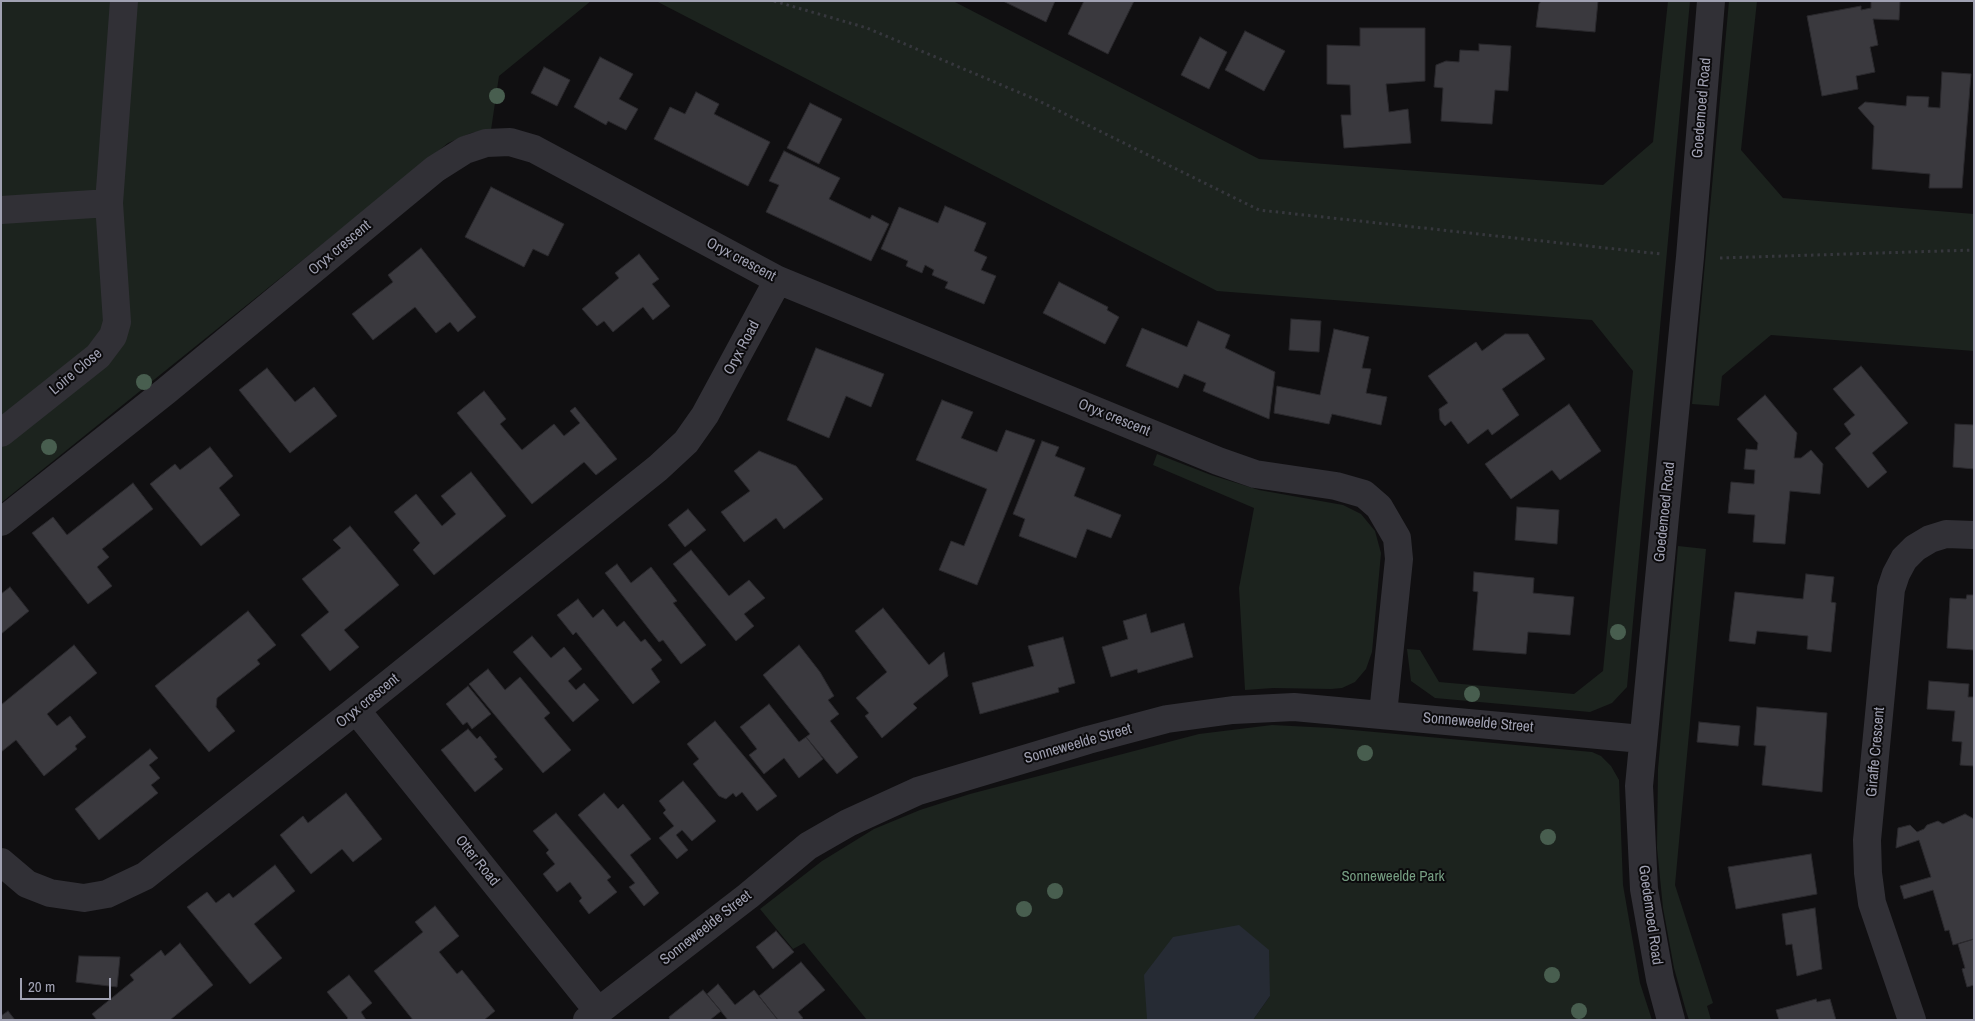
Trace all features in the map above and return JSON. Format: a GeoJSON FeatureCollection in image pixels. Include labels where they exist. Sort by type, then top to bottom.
{"type":"FeatureCollection","features":[{"type":"Feature","properties":{"kind":"street","name":"Loire Close"},"geometry":{"type":"LineString","coordinates":[[1,433],[98,356],[113,336],[117,322],[109,203],[124,1]]}},
{"type":"Feature","properties":{"kind":"street","name":"Goedemoed Road"},"geometry":{"type":"LineString","coordinates":[[1671,1020],[1660,979],[1644,889],[1639,786],[1642,739],[1690,257],[1711,1]]}},
{"type":"Feature","properties":{"kind":"street","name":"Oryx crescent"},"geometry":{"type":"LineString","coordinates":[[1,522],[166,391],[435,169],[472,148],[486,143],[510,142],[534,149],[778,280],[1218,461],[1255,474],[1336,486],[1364,494],[1379,507],[1397,538],[1398,545],[1399,559],[1383,714]]}},
{"type":"Feature","properties":{"kind":"street"},"geometry":{"type":"LineString","coordinates":[[1,210],[109,203]]}},
{"type":"Feature","properties":{"kind":"street","name":"Oryx Road"},"geometry":{"type":"LineString","coordinates":[[706,415],[778,280]]}},
{"type":"Feature","properties":{"kind":"street","name":"Oryx crescent"},"geometry":{"type":"LineString","coordinates":[[1,862],[26,884],[50,893],[84,898],[108,894],[127,887],[145,876],[658,468],[686,442],[706,415]]}},
{"type":"Feature","properties":{"kind":"street","name":"Giraffe Crescent"},"geometry":{"type":"LineString","coordinates":[[1912,1020],[1872,903],[1868,873],[1868,840],[1892,589],[1904,559],[1915,548],[1930,539],[1946,534],[1974,535]]}},
{"type":"Feature","properties":{"kind":"street","name":"Sonneweelde Street"},"geometry":{"type":"LineString","coordinates":[[593,1016],[748,896],[808,846],[848,823],[918,791],[1088,740],[1167,719],[1233,710],[1294,707],[1642,739]]}},
{"type":"Feature","properties":{"kind":"street","name":"Otter Road"},"geometry":{"type":"LineString","coordinates":[[356,710],[593,1016]]}},
{"type":"Feature","properties":{"kind":"path"},"geometry":{"type":"LineString","coordinates":[[774,1],[867,28],[1037,100],[1259,210],[1715,259],[1974,250]]}},
{"type":"Feature","properties":{"kind":"green space"},"geometry":{"type":"Polygon","coordinates":[[[1,1],[591,1],[499,76],[491,130],[471,133],[448,143],[1,503],[1,1]]]}},
{"type":"Feature","properties":{"kind":"green space"},"geometry":{"type":"Polygon","coordinates":[[[656,1],[953,1],[1259,159],[1603,185],[1653,142],[1668,1],[1690,1],[1627,687],[1612,703],[1590,712],[1435,698],[1411,681],[1407,649],[1420,650],[1439,682],[1574,694],[1603,671],[1633,371],[1592,320],[1217,291],[656,1]]]}},
{"type":"Feature","properties":{"kind":"green space"},"geometry":{"type":"Polygon","coordinates":[[[1729,1],[1757,1],[1741,150],[1783,198],[1974,214],[1974,351],[1771,335],[1722,376],[1719,406],[1692,404],[1729,1]]]}},
{"type":"Feature","properties":{"kind":"green space"},"geometry":{"type":"Polygon","coordinates":[[[1157,454],[1211,475],[1259,490],[1343,505],[1361,514],[1375,531],[1381,553],[1372,652],[1366,669],[1355,682],[1342,688],[1331,689],[1273,688],[1245,690],[1239,588],[1254,508],[1153,465],[1157,454]]]}},
{"type":"Feature","properties":{"kind":"green space"},"geometry":{"type":"Polygon","coordinates":[[[1678,546],[1706,549],[1675,885],[1713,1003],[1707,1006],[1711,1020],[1689,1020],[1686,1011],[1674,968],[1663,908],[1657,848],[1658,769],[1678,546]]]}},
{"type":"Feature","properties":{"kind":"green space","name":"Sonneweelde Park"},"geometry":{"type":"Polygon","coordinates":[[[1272,725],[1331,728],[1592,752],[1601,756],[1611,766],[1619,780],[1623,885],[1640,983],[1652,1020],[1253,1020],[1270,996],[1148,1020],[867,1020],[804,943],[793,949],[760,909],[822,861],[874,829],[920,810],[970,794],[1199,734],[1272,725]]]}},
{"type":"Feature","properties":{"kind":"shaded area"},"geometry":{"type":"Polygon","coordinates":[[[1239,925],[1269,950],[1270,996],[1253,1020],[1147,1019],[1144,975],[1173,937],[1239,925]]]}},
{"type":"Feature","properties":{"kind":"building"},"geometry":{"type":"Polygon","coordinates":[[[1003,1],[1055,1],[1046,22],[1003,1]]]}},
{"type":"Feature","properties":{"kind":"building"},"geometry":{"type":"Polygon","coordinates":[[[1084,1],[1134,1],[1108,54],[1068,34],[1084,1]]]}},
{"type":"Feature","properties":{"kind":"building"},"geometry":{"type":"Polygon","coordinates":[[[1541,1],[1598,1],[1595,32],[1536,27],[1541,1]]]}},
{"type":"Feature","properties":{"kind":"building"},"geometry":{"type":"Polygon","coordinates":[[[1871,1],[1900,1],[1899,20],[1873,19],[1878,45],[1870,47],[1875,72],[1856,76],[1858,89],[1822,96],[1807,16],[1861,6],[1861,10],[1871,8],[1871,1]]]}},
{"type":"Feature","properties":{"kind":"building"},"geometry":{"type":"Polygon","coordinates":[[[1360,28],[1425,28],[1425,81],[1386,84],[1389,112],[1408,109],[1411,143],[1344,148],[1341,115],[1351,115],[1350,85],[1327,84],[1327,45],[1360,46],[1360,28]]]}},
{"type":"Feature","properties":{"kind":"building"},"geometry":{"type":"Polygon","coordinates":[[[1245,31],[1285,51],[1264,91],[1225,70],[1245,31]]]}},
{"type":"Feature","properties":{"kind":"building"},"geometry":{"type":"Polygon","coordinates":[[[1200,37],[1227,52],[1209,89],[1181,75],[1200,37]]]}},
{"type":"Feature","properties":{"kind":"building"},"geometry":{"type":"Polygon","coordinates":[[[1479,44],[1511,46],[1508,91],[1495,90],[1492,124],[1441,121],[1443,88],[1434,87],[1436,65],[1446,61],[1459,62],[1460,50],[1479,51],[1479,44]]]}},
{"type":"Feature","properties":{"kind":"building"},"geometry":{"type":"Polygon","coordinates":[[[600,57],[633,74],[619,99],[638,109],[626,130],[608,121],[606,125],[574,107],[600,57]]]}},
{"type":"Feature","properties":{"kind":"building"},"geometry":{"type":"Polygon","coordinates":[[[544,67],[570,80],[557,106],[531,93],[544,67]]]}},
{"type":"Feature","properties":{"kind":"building"},"geometry":{"type":"Polygon","coordinates":[[[1942,72],[1971,74],[1962,188],[1929,188],[1930,174],[1872,169],[1874,126],[1858,108],[1865,102],[1906,106],[1907,96],[1929,97],[1928,107],[1940,108],[1942,72]]]}},
{"type":"Feature","properties":{"kind":"building"},"geometry":{"type":"Polygon","coordinates":[[[696,92],[719,104],[714,114],[770,142],[748,186],[654,139],[670,107],[685,114],[696,92]]]}},
{"type":"Feature","properties":{"kind":"building"},"geometry":{"type":"Polygon","coordinates":[[[810,103],[842,119],[819,164],[787,148],[810,103]]]}},
{"type":"Feature","properties":{"kind":"building"},"geometry":{"type":"Polygon","coordinates":[[[784,151],[840,178],[829,199],[870,219],[872,215],[889,224],[871,261],[766,212],[779,185],[769,181],[784,151]]]}},
{"type":"Feature","properties":{"kind":"building"},"geometry":{"type":"Polygon","coordinates":[[[491,187],[564,224],[548,256],[533,249],[524,267],[465,237],[491,187]]]}},
{"type":"Feature","properties":{"kind":"building"},"geometry":{"type":"Polygon","coordinates":[[[945,206],[986,223],[974,251],[987,257],[981,270],[996,276],[984,304],[945,288],[948,282],[932,275],[934,270],[925,265],[922,273],[906,266],[908,261],[881,249],[899,207],[938,223],[945,206]]]}},
{"type":"Feature","properties":{"kind":"building"},"geometry":{"type":"Polygon","coordinates":[[[421,248],[476,317],[458,332],[450,322],[436,333],[415,307],[373,340],[352,314],[393,282],[388,275],[421,248]]]}},
{"type":"Feature","properties":{"kind":"building"},"geometry":{"type":"Polygon","coordinates":[[[639,254],[659,279],[652,284],[670,306],[653,320],[643,307],[613,332],[604,321],[597,326],[582,309],[619,278],[615,273],[639,254]]]}},
{"type":"Feature","properties":{"kind":"building"},"geometry":{"type":"Polygon","coordinates":[[[1059,282],[1108,307],[1107,310],[1119,317],[1105,344],[1043,313],[1059,282]]]}},
{"type":"Feature","properties":{"kind":"building"},"geometry":{"type":"Polygon","coordinates":[[[1291,319],[1321,321],[1319,352],[1289,350],[1291,319]]]}},
{"type":"Feature","properties":{"kind":"building"},"geometry":{"type":"Polygon","coordinates":[[[1198,321],[1230,335],[1225,348],[1275,372],[1269,419],[1203,391],[1206,383],[1184,374],[1178,388],[1126,366],[1142,328],[1187,347],[1198,321]]]}},
{"type":"Feature","properties":{"kind":"building"},"geometry":{"type":"Polygon","coordinates":[[[1334,329],[1369,337],[1362,368],[1371,369],[1366,393],[1387,397],[1381,425],[1332,414],[1329,424],[1274,413],[1277,386],[1320,395],[1334,329]]]}},
{"type":"Feature","properties":{"kind":"building"},"geometry":{"type":"Polygon","coordinates":[[[1505,334],[1528,334],[1545,359],[1502,389],[1519,415],[1492,435],[1488,429],[1468,444],[1451,421],[1445,426],[1440,420],[1439,409],[1448,403],[1428,376],[1476,342],[1482,351],[1505,334]]]}},
{"type":"Feature","properties":{"kind":"building"},"geometry":{"type":"Polygon","coordinates":[[[816,348],[884,374],[871,407],[846,396],[829,438],[787,420],[816,348]]]}},
{"type":"Feature","properties":{"kind":"building"},"geometry":{"type":"Polygon","coordinates":[[[1861,366],[1908,423],[1872,453],[1887,472],[1868,488],[1835,448],[1851,434],[1844,424],[1855,415],[1833,389],[1861,366]]]}},
{"type":"Feature","properties":{"kind":"building"},"geometry":{"type":"Polygon","coordinates":[[[267,368],[295,402],[314,387],[337,416],[290,453],[239,390],[267,368]]]}},
{"type":"Feature","properties":{"kind":"building"},"geometry":{"type":"Polygon","coordinates":[[[484,391],[506,419],[500,424],[522,450],[554,424],[564,436],[580,423],[570,411],[575,407],[617,459],[596,475],[584,462],[532,504],[457,413],[484,391]]]}},
{"type":"Feature","properties":{"kind":"building"},"geometry":{"type":"Polygon","coordinates":[[[1765,395],[1797,433],[1794,458],[1801,458],[1811,450],[1823,464],[1820,494],[1790,491],[1785,544],[1753,542],[1755,515],[1728,513],[1731,482],[1754,484],[1755,470],[1744,469],[1746,449],[1757,450],[1758,443],[1737,419],[1765,395]]]}},
{"type":"Feature","properties":{"kind":"building"},"geometry":{"type":"Polygon","coordinates":[[[942,400],[973,412],[961,438],[997,452],[1006,430],[1035,440],[977,585],[939,570],[951,541],[964,546],[987,489],[916,460],[942,400]]]}},
{"type":"Feature","properties":{"kind":"building"},"geometry":{"type":"Polygon","coordinates":[[[1569,404],[1601,451],[1560,480],[1552,470],[1511,499],[1485,464],[1569,404]]]}},
{"type":"Feature","properties":{"kind":"building"},"geometry":{"type":"Polygon","coordinates":[[[1955,424],[1974,425],[1974,469],[1953,467],[1955,424]]]}},
{"type":"Feature","properties":{"kind":"building"},"geometry":{"type":"Polygon","coordinates":[[[1042,441],[1059,447],[1055,456],[1085,468],[1074,496],[1121,515],[1111,538],[1087,529],[1076,558],[1019,536],[1025,519],[1013,514],[1042,441]]]}},
{"type":"Feature","properties":{"kind":"building"},"geometry":{"type":"Polygon","coordinates":[[[210,447],[233,476],[219,488],[240,515],[201,546],[150,484],[175,464],[180,470],[210,447]]]}},
{"type":"Feature","properties":{"kind":"building"},"geometry":{"type":"Polygon","coordinates":[[[759,451],[796,466],[823,499],[784,529],[776,518],[744,542],[721,512],[750,491],[734,471],[759,451]]]}},
{"type":"Feature","properties":{"kind":"building"},"geometry":{"type":"Polygon","coordinates":[[[471,472],[506,516],[434,575],[413,550],[420,543],[394,512],[416,494],[442,526],[456,514],[441,496],[471,472]]]}},
{"type":"Feature","properties":{"kind":"building"},"geometry":{"type":"Polygon","coordinates":[[[133,483],[153,509],[102,549],[109,557],[97,567],[112,586],[88,604],[32,533],[53,517],[67,535],[133,483]]]}},
{"type":"Feature","properties":{"kind":"building"},"geometry":{"type":"Polygon","coordinates":[[[1517,507],[1559,510],[1557,544],[1515,540],[1517,507]]]}},
{"type":"Feature","properties":{"kind":"building"},"geometry":{"type":"Polygon","coordinates":[[[688,509],[706,530],[685,547],[668,525],[688,509]]]}},
{"type":"Feature","properties":{"kind":"building"},"geometry":{"type":"Polygon","coordinates":[[[350,526],[399,585],[344,630],[359,647],[330,671],[301,635],[329,612],[302,579],[341,548],[333,540],[350,526]]]}},
{"type":"Feature","properties":{"kind":"building"},"geometry":{"type":"Polygon","coordinates":[[[691,550],[729,596],[749,580],[765,598],[744,614],[754,626],[736,641],[673,564],[691,550]]]}},
{"type":"Feature","properties":{"kind":"building"},"geometry":{"type":"Polygon","coordinates":[[[617,564],[631,583],[651,567],[677,601],[673,603],[706,645],[681,664],[663,640],[659,642],[605,573],[617,564]]]}},
{"type":"Feature","properties":{"kind":"building"},"geometry":{"type":"Polygon","coordinates":[[[1474,572],[1534,578],[1533,593],[1574,597],[1570,635],[1528,632],[1526,654],[1473,650],[1478,592],[1473,591],[1474,572]]]}},
{"type":"Feature","properties":{"kind":"building"},"geometry":{"type":"Polygon","coordinates":[[[1806,574],[1834,577],[1831,602],[1836,603],[1831,652],[1807,649],[1808,636],[1757,631],[1755,644],[1729,641],[1735,592],[1803,599],[1806,574]]]}},
{"type":"Feature","properties":{"kind":"building"},"geometry":{"type":"Polygon","coordinates":[[[10,587],[29,611],[1,634],[1,594],[10,587]]]}},
{"type":"Feature","properties":{"kind":"building"},"geometry":{"type":"Polygon","coordinates":[[[1967,595],[1974,595],[1974,650],[1947,648],[1950,598],[1966,599],[1967,595]]]}},
{"type":"Feature","properties":{"kind":"building"},"geometry":{"type":"Polygon","coordinates":[[[578,599],[593,618],[603,609],[617,627],[624,621],[641,642],[645,639],[662,660],[651,669],[660,682],[633,704],[576,632],[573,635],[557,615],[578,599]]]}},
{"type":"Feature","properties":{"kind":"building"},"geometry":{"type":"Polygon","coordinates":[[[883,608],[929,665],[944,652],[948,676],[913,704],[917,708],[882,738],[865,716],[869,713],[856,698],[887,672],[855,631],[883,608]]]}},
{"type":"Feature","properties":{"kind":"building"},"geometry":{"type":"Polygon","coordinates":[[[248,611],[276,645],[257,660],[260,664],[217,698],[216,707],[235,731],[209,752],[155,686],[248,611]]]}},
{"type":"Feature","properties":{"kind":"building"},"geometry":{"type":"Polygon","coordinates":[[[1146,614],[1151,633],[1184,623],[1193,657],[1138,673],[1137,669],[1111,677],[1102,647],[1128,639],[1123,621],[1146,614]]]}},
{"type":"Feature","properties":{"kind":"building"},"geometry":{"type":"Polygon","coordinates":[[[532,636],[551,658],[564,647],[582,669],[568,681],[576,690],[584,683],[599,700],[573,722],[513,652],[532,636]]]}},
{"type":"Feature","properties":{"kind":"building"},"geometry":{"type":"Polygon","coordinates":[[[1063,637],[1075,683],[1058,688],[1059,692],[980,714],[972,683],[1034,666],[1028,646],[1063,637]]]}},
{"type":"Feature","properties":{"kind":"building"},"geometry":{"type":"Polygon","coordinates":[[[74,645],[97,673],[47,714],[57,726],[70,716],[86,737],[75,746],[77,749],[44,776],[16,740],[1,752],[1,705],[74,645]]]}},
{"type":"Feature","properties":{"kind":"building"},"geometry":{"type":"Polygon","coordinates":[[[799,645],[820,672],[834,696],[828,700],[839,714],[830,721],[858,757],[837,774],[806,737],[810,734],[763,675],[799,645]]]}},
{"type":"Feature","properties":{"kind":"building"},"geometry":{"type":"Polygon","coordinates":[[[488,669],[505,690],[520,677],[550,713],[544,718],[571,750],[543,773],[469,684],[488,669]]]}},
{"type":"Feature","properties":{"kind":"building"},"geometry":{"type":"Polygon","coordinates":[[[1929,681],[1969,684],[1968,697],[1974,697],[1974,766],[1960,765],[1962,742],[1952,741],[1955,711],[1927,709],[1929,681]]]}},
{"type":"Feature","properties":{"kind":"building"},"geometry":{"type":"Polygon","coordinates":[[[468,686],[491,714],[472,729],[467,722],[463,725],[446,704],[468,686]]]}},
{"type":"Feature","properties":{"kind":"building"},"geometry":{"type":"Polygon","coordinates":[[[769,704],[799,742],[806,737],[823,759],[799,778],[784,758],[764,774],[749,755],[757,749],[740,727],[769,704]]]}},
{"type":"Feature","properties":{"kind":"building"},"geometry":{"type":"Polygon","coordinates":[[[1757,707],[1827,713],[1822,792],[1762,785],[1766,746],[1754,745],[1757,707]]]}},
{"type":"Feature","properties":{"kind":"building"},"geometry":{"type":"Polygon","coordinates":[[[715,721],[777,796],[757,811],[742,792],[736,797],[733,793],[726,799],[719,796],[693,764],[699,759],[687,744],[715,721]]]}},
{"type":"Feature","properties":{"kind":"building"},"geometry":{"type":"Polygon","coordinates":[[[1699,722],[1740,726],[1738,746],[1697,742],[1699,722]]]}},
{"type":"Feature","properties":{"kind":"building"},"geometry":{"type":"Polygon","coordinates":[[[468,729],[477,739],[480,736],[497,757],[494,759],[503,769],[475,792],[441,750],[468,729]]]}},
{"type":"Feature","properties":{"kind":"building"},"geometry":{"type":"Polygon","coordinates":[[[150,749],[158,758],[149,765],[160,778],[151,785],[158,793],[99,840],[75,809],[150,749]]]}},
{"type":"Feature","properties":{"kind":"building"},"geometry":{"type":"Polygon","coordinates":[[[683,781],[716,821],[692,841],[682,830],[676,835],[688,850],[677,859],[659,838],[674,826],[663,813],[666,810],[659,801],[683,781]]]}},
{"type":"Feature","properties":{"kind":"building"},"geometry":{"type":"Polygon","coordinates":[[[346,793],[382,839],[353,862],[342,849],[311,874],[280,835],[303,816],[308,823],[346,793]]]}},
{"type":"Feature","properties":{"kind":"building"},"geometry":{"type":"Polygon","coordinates":[[[604,793],[618,809],[623,804],[651,839],[630,855],[659,893],[644,906],[629,887],[635,883],[578,815],[604,793]]]}},
{"type":"Feature","properties":{"kind":"building"},"geometry":{"type":"Polygon","coordinates":[[[556,813],[611,877],[607,880],[617,892],[589,914],[579,901],[582,898],[570,882],[557,892],[543,874],[555,864],[546,853],[549,850],[533,831],[556,813]]]}},
{"type":"Feature","properties":{"kind":"building"},"geometry":{"type":"Polygon","coordinates":[[[1965,814],[1974,819],[1974,939],[1953,945],[1949,930],[1945,931],[1933,890],[1904,899],[1900,886],[1931,877],[1919,840],[1896,848],[1898,828],[1910,825],[1917,832],[1924,829],[1927,825],[1938,821],[1943,824],[1965,814]]]}},
{"type":"Feature","properties":{"kind":"building"},"geometry":{"type":"Polygon","coordinates":[[[1811,854],[1817,894],[1736,909],[1728,867],[1811,854]]]}},
{"type":"Feature","properties":{"kind":"building"},"geometry":{"type":"Polygon","coordinates":[[[275,865],[295,891],[254,924],[282,958],[250,984],[187,907],[207,892],[216,903],[229,893],[233,898],[275,865]]]}},
{"type":"Feature","properties":{"kind":"building"},"geometry":{"type":"Polygon","coordinates":[[[435,906],[459,936],[439,952],[457,974],[462,970],[495,1011],[484,1020],[413,1020],[374,971],[423,932],[415,922],[435,906]]]}},
{"type":"Feature","properties":{"kind":"building"},"geometry":{"type":"Polygon","coordinates":[[[1815,908],[1822,969],[1797,976],[1792,944],[1786,945],[1782,914],[1815,908]]]}},
{"type":"Feature","properties":{"kind":"building"},"geometry":{"type":"Polygon","coordinates":[[[776,931],[794,952],[773,969],[756,947],[776,931]]]}},
{"type":"Feature","properties":{"kind":"building"},"geometry":{"type":"Polygon","coordinates":[[[1974,939],[1974,985],[1967,987],[1962,969],[1965,968],[1958,944],[1974,939]]]}},
{"type":"Feature","properties":{"kind":"building"},"geometry":{"type":"Polygon","coordinates":[[[180,943],[213,985],[170,1020],[97,1020],[92,1014],[134,980],[130,975],[161,950],[165,956],[180,943]]]}},
{"type":"Feature","properties":{"kind":"building"},"geometry":{"type":"Polygon","coordinates":[[[79,956],[120,957],[117,987],[76,982],[79,956]]]}},
{"type":"Feature","properties":{"kind":"building"},"geometry":{"type":"Polygon","coordinates":[[[801,962],[825,990],[798,1012],[803,1018],[800,1020],[778,1020],[759,996],[801,962]]]}},
{"type":"Feature","properties":{"kind":"building"},"geometry":{"type":"Polygon","coordinates":[[[349,975],[372,1003],[361,1012],[366,1020],[346,1020],[348,1018],[327,992],[349,975]]]}},
{"type":"Feature","properties":{"kind":"building"},"geometry":{"type":"Polygon","coordinates":[[[718,984],[735,1005],[754,990],[778,1020],[728,1020],[707,994],[718,984]]]}},
{"type":"Feature","properties":{"kind":"building"},"geometry":{"type":"Polygon","coordinates":[[[703,990],[721,1011],[710,1020],[670,1020],[669,1017],[703,990]]]}},
{"type":"Feature","properties":{"kind":"building"},"geometry":{"type":"Polygon","coordinates":[[[1816,999],[1817,1002],[1830,999],[1836,1020],[1779,1020],[1776,1010],[1816,999]]]}},
{"type":"Feature","properties":{"kind":"building"},"geometry":{"type":"Polygon","coordinates":[[[8,1011],[15,1020],[1,1020],[1,1016],[8,1011]]]}}]}
